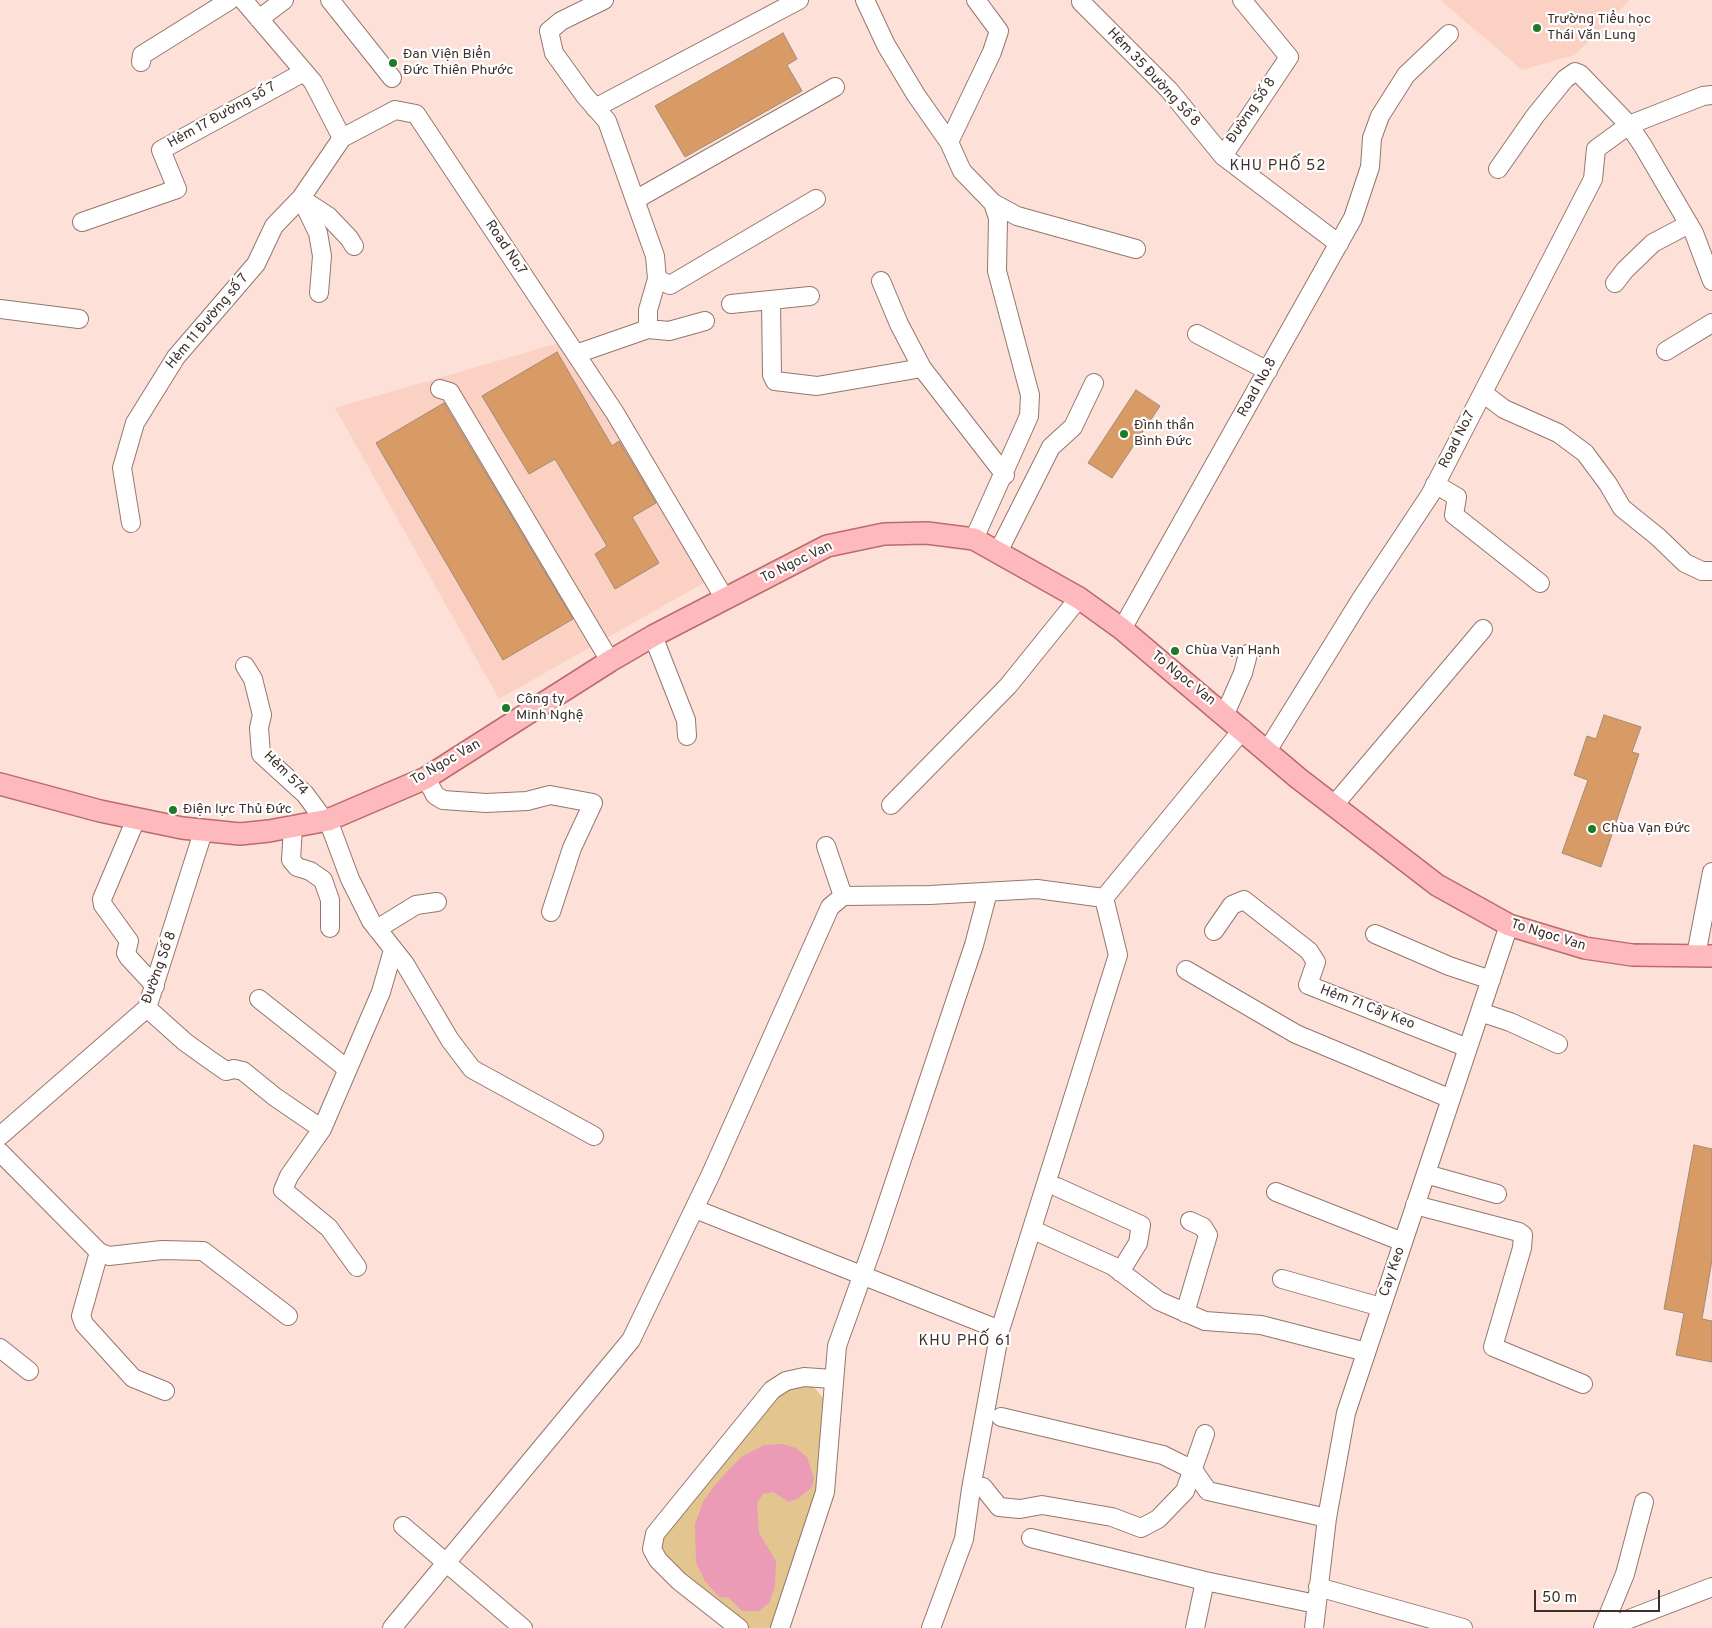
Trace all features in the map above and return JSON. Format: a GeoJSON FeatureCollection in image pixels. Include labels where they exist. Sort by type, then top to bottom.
{"type":"FeatureCollection","features":[{"type":"Feature","properties":{"kind":"main road","name":"To Ngoc Van"},"geometry":{"type":"LineString","coordinates":[[0,784],[100,811],[182,828],[240,834],[293,827],[327,820],[426,778],[610,661],[827,546],[847,540],[884,534],[927,533],[974,539],[1079,598],[1122,629],[1334,805],[1437,885],[1509,925],[1585,948],[1632,954],[1704,955]]}},
{"type":"Feature","properties":{"kind":"street"},"geometry":{"type":"LineString","coordinates":[[141,62],[142,55],[230,0]]}},
{"type":"Feature","properties":{"kind":"street"},"geometry":{"type":"LineString","coordinates":[[243,0],[313,82],[342,138]]}},
{"type":"Feature","properties":{"kind":"street"},"geometry":{"type":"LineString","coordinates":[[259,19],[284,0]]}},
{"type":"Feature","properties":{"kind":"street"},"geometry":{"type":"LineString","coordinates":[[330,0],[392,78]]}},
{"type":"Feature","properties":{"kind":"street"},"geometry":{"type":"LineString","coordinates":[[604,0],[561,20],[549,31],[554,53],[607,121],[654,256],[658,279],[648,310],[648,330]]}},
{"type":"Feature","properties":{"kind":"street"},"geometry":{"type":"LineString","coordinates":[[595,108],[799,0]]}},
{"type":"Feature","properties":{"kind":"street"},"geometry":{"type":"LineString","coordinates":[[865,0],[886,45],[916,95],[949,142],[962,171],[993,203],[1017,216],[1136,249]]}},
{"type":"Feature","properties":{"kind":"street"},"geometry":{"type":"LineString","coordinates":[[949,142],[999,31],[976,0]]}},
{"type":"Feature","properties":{"kind":"street","name":"Đường Số 8"},"geometry":{"type":"LineString","coordinates":[[1242,0],[1289,57],[1223,156],[1339,244]]}},
{"type":"Feature","properties":{"kind":"street","name":"Hẻm 35 Đường Số 8"},"geometry":{"type":"LineString","coordinates":[[1081,2],[1169,90],[1223,156]]}},
{"type":"Feature","properties":{"kind":"street","name":"Road No.8"},"geometry":{"type":"LineString","coordinates":[[1122,629],[1353,218],[1370,167],[1372,138],[1380,116],[1406,75],[1449,34]]}},
{"type":"Feature","properties":{"kind":"street","name":"Hẻm 17 Đường số 7"},"geometry":{"type":"LineString","coordinates":[[82,222],[177,189],[160,150],[304,72]]}},
{"type":"Feature","properties":{"kind":"street"},"geometry":{"type":"LineString","coordinates":[[1498,169],[1535,116],[1570,74],[1575,72],[1580,74],[1629,125],[1689,224],[1712,281]]}},
{"type":"Feature","properties":{"kind":"street"},"geometry":{"type":"LineString","coordinates":[[635,200],[835,87]]}},
{"type":"Feature","properties":{"kind":"street","name":"Road No.7"},"geometry":{"type":"LineString","coordinates":[[1268,751],[1360,599],[1435,484],[1593,178],[1596,149],[1629,125],[1703,96],[1712,95]]}},
{"type":"Feature","properties":{"kind":"street","name":"Road No.7"},"geometry":{"type":"LineString","coordinates":[[342,138],[395,110],[416,114],[615,413],[725,599]]}},
{"type":"Feature","properties":{"kind":"street","name":"Hẻm 11 Đường số 7"},"geometry":{"type":"LineString","coordinates":[[131,523],[122,468],[135,424],[176,357],[256,264],[274,226],[301,198],[342,138]]}},
{"type":"Feature","properties":{"kind":"street"},"geometry":{"type":"LineString","coordinates":[[301,198],[328,216],[354,246]]}},
{"type":"Feature","properties":{"kind":"street"},"geometry":{"type":"LineString","coordinates":[[301,198],[318,233],[322,256],[319,293]]}},
{"type":"Feature","properties":{"kind":"street"},"geometry":{"type":"LineString","coordinates":[[658,279],[670,285],[816,199]]}},
{"type":"Feature","properties":{"kind":"street"},"geometry":{"type":"LineString","coordinates":[[974,539],[1029,416],[1030,395],[997,271],[998,218],[993,203]]}},
{"type":"Feature","properties":{"kind":"street"},"geometry":{"type":"LineString","coordinates":[[1615,284],[1653,243],[1689,224]]}},
{"type":"Feature","properties":{"kind":"street"},"geometry":{"type":"LineString","coordinates":[[881,281],[899,324],[922,368],[1004,475]]}},
{"type":"Feature","properties":{"kind":"street"},"geometry":{"type":"LineString","coordinates":[[731,304],[810,296]]}},
{"type":"Feature","properties":{"kind":"street"},"geometry":{"type":"LineString","coordinates":[[771,301],[772,374],[775,381],[817,386],[922,368]]}},
{"type":"Feature","properties":{"kind":"street"},"geometry":{"type":"LineString","coordinates":[[0,309],[79,319]]}},
{"type":"Feature","properties":{"kind":"street"},"geometry":{"type":"LineString","coordinates":[[576,354],[648,330],[669,331],[705,321]]}},
{"type":"Feature","properties":{"kind":"street"},"geometry":{"type":"LineString","coordinates":[[1666,351],[1712,322]]}},
{"type":"Feature","properties":{"kind":"street"},"geometry":{"type":"LineString","coordinates":[[1197,334],[1268,371]]}},
{"type":"Feature","properties":{"kind":"street"},"geometry":{"type":"LineString","coordinates":[[998,552],[1050,446],[1073,427],[1094,384]]}},
{"type":"Feature","properties":{"kind":"street"},"geometry":{"type":"LineString","coordinates":[[440,389],[450,392],[610,661]]}},
{"type":"Feature","properties":{"kind":"street"},"geometry":{"type":"LineString","coordinates":[[1483,393],[1504,409],[1558,433],[1585,453],[1608,484],[1622,508],[1658,537],[1685,563],[1702,571],[1712,571]]}},
{"type":"Feature","properties":{"kind":"street"},"geometry":{"type":"LineString","coordinates":[[1435,484],[1457,497],[1454,515],[1540,584]]}},
{"type":"Feature","properties":{"kind":"street"},"geometry":{"type":"LineString","coordinates":[[891,805],[1008,686],[1079,598]]}},
{"type":"Feature","properties":{"kind":"street"},"geometry":{"type":"LineString","coordinates":[[1334,805],[1483,629]]}},
{"type":"Feature","properties":{"kind":"street"},"geometry":{"type":"LineString","coordinates":[[654,636],[686,720],[687,736]]}},
{"type":"Feature","properties":{"kind":"street"},"geometry":{"type":"LineString","coordinates":[[1226,714],[1243,674],[1248,654]]}},
{"type":"Feature","properties":{"kind":"street","name":"Hẻm 574"},"geometry":{"type":"LineString","coordinates":[[245,666],[253,679],[262,715],[259,728],[261,754],[300,788],[327,820]]}},
{"type":"Feature","properties":{"kind":"street"},"geometry":{"type":"LineString","coordinates":[[1104,898],[1243,729]]}},
{"type":"Feature","properties":{"kind":"street"},"geometry":{"type":"LineString","coordinates":[[426,778],[435,795],[443,800],[486,803],[527,801],[550,795],[592,802],[572,848],[551,912]]}},
{"type":"Feature","properties":{"kind":"street"},"geometry":{"type":"LineString","coordinates":[[136,818],[102,898],[103,905],[129,941],[126,953],[129,958],[155,986]]}},
{"type":"Feature","properties":{"kind":"street"},"geometry":{"type":"LineString","coordinates":[[327,820],[350,879],[377,929],[420,988],[450,1040],[472,1069],[594,1136]]}},
{"type":"Feature","properties":{"kind":"street"},"geometry":{"type":"LineString","coordinates":[[293,827],[291,860],[297,867],[310,871],[323,880],[330,900],[330,928]]}},
{"type":"Feature","properties":{"kind":"street","name":"Đường Số 8"},"geometry":{"type":"LineString","coordinates":[[0,1136],[147,1008],[204,829]]}},
{"type":"Feature","properties":{"kind":"street"},"geometry":{"type":"LineString","coordinates":[[826,846],[843,896]]}},
{"type":"Feature","properties":{"kind":"street"},"geometry":{"type":"LineString","coordinates":[[1704,955],[1712,872]]}},
{"type":"Feature","properties":{"kind":"street"},"geometry":{"type":"LineString","coordinates":[[392,1628],[631,1340],[695,1209],[822,922],[830,908],[843,896],[1036,889],[1104,898]]}},
{"type":"Feature","properties":{"kind":"street"},"geometry":{"type":"LineString","coordinates":[[780,1628],[825,1492],[837,1346],[974,945],[988,892]]}},
{"type":"Feature","properties":{"kind":"street"},"geometry":{"type":"LineString","coordinates":[[931,1628],[964,1539],[971,1489],[1000,1330],[1118,956],[1104,898]]}},
{"type":"Feature","properties":{"kind":"street","name":"Hẻm 71 Cây Keo"},"geometry":{"type":"LineString","coordinates":[[1214,931],[1232,905],[1244,900],[1309,951],[1316,962],[1308,985],[1468,1048]]}},
{"type":"Feature","properties":{"kind":"street"},"geometry":{"type":"LineString","coordinates":[[377,929],[416,905],[437,902]]}},
{"type":"Feature","properties":{"kind":"street","name":"Cay Keo"},"geometry":{"type":"LineString","coordinates":[[1314,1628],[1327,1518],[1346,1413],[1509,925]]}},
{"type":"Feature","properties":{"kind":"street"},"geometry":{"type":"LineString","coordinates":[[1375,934],[1450,966],[1491,980]]}},
{"type":"Feature","properties":{"kind":"street"},"geometry":{"type":"LineString","coordinates":[[357,1267],[329,1228],[283,1190],[289,1176],[322,1129],[346,1068],[381,992],[393,950]]}},
{"type":"Feature","properties":{"kind":"street"},"geometry":{"type":"LineString","coordinates":[[1186,970],[1296,1034],[1451,1099]]}},
{"type":"Feature","properties":{"kind":"street"},"geometry":{"type":"LineString","coordinates":[[259,999],[346,1068]]}},
{"type":"Feature","properties":{"kind":"street"},"geometry":{"type":"LineString","coordinates":[[147,1008],[185,1042],[210,1060],[226,1071],[234,1069],[243,1071],[275,1097],[322,1129]]}},
{"type":"Feature","properties":{"kind":"street"},"geometry":{"type":"LineString","coordinates":[[1480,1012],[1510,1022],[1558,1044]]}},
{"type":"Feature","properties":{"kind":"street"},"geometry":{"type":"LineString","coordinates":[[0,1152],[99,1252],[109,1256],[162,1250],[203,1250],[288,1316]]}},
{"type":"Feature","properties":{"kind":"street"},"geometry":{"type":"LineString","coordinates":[[1426,1174],[1497,1194]]}},
{"type":"Feature","properties":{"kind":"street"},"geometry":{"type":"LineString","coordinates":[[1057,1187],[1141,1225],[1138,1243],[1120,1272]]}},
{"type":"Feature","properties":{"kind":"street"},"geometry":{"type":"LineString","coordinates":[[1276,1192],[1403,1242]]}},
{"type":"Feature","properties":{"kind":"street"},"geometry":{"type":"LineString","coordinates":[[1416,1205],[1519,1232],[1522,1235],[1522,1248],[1492,1347],[1583,1384]]}},
{"type":"Feature","properties":{"kind":"street"},"geometry":{"type":"LineString","coordinates":[[695,1209],[1000,1330]]}},
{"type":"Feature","properties":{"kind":"street"},"geometry":{"type":"LineString","coordinates":[[1185,1313],[1208,1235],[1203,1227],[1190,1221]]}},
{"type":"Feature","properties":{"kind":"street"},"geometry":{"type":"LineString","coordinates":[[1040,1233],[1113,1266],[1158,1302],[1205,1321],[1261,1325],[1366,1352]]}},
{"type":"Feature","properties":{"kind":"street"},"geometry":{"type":"LineString","coordinates":[[99,1252],[81,1316],[84,1324],[133,1378],[165,1391]]}},
{"type":"Feature","properties":{"kind":"street"},"geometry":{"type":"LineString","coordinates":[[1282,1279],[1381,1307]]}},
{"type":"Feature","properties":{"kind":"street"},"geometry":{"type":"LineString","coordinates":[[0,1348],[29,1371]]}},
{"type":"Feature","properties":{"kind":"street"},"geometry":{"type":"LineString","coordinates":[[739,1628],[679,1581],[658,1560],[652,1550],[655,1534],[772,1390],[786,1381],[804,1377],[833,1379]]}},
{"type":"Feature","properties":{"kind":"street"},"geometry":{"type":"LineString","coordinates":[[1001,1417],[1163,1455],[1194,1470],[1208,1491],[1327,1518]]}},
{"type":"Feature","properties":{"kind":"street"},"geometry":{"type":"LineString","coordinates":[[983,1487],[999,1507],[1020,1509],[1042,1506],[1112,1517],[1141,1528],[1158,1519],[1185,1490],[1194,1470],[1205,1434]]}},
{"type":"Feature","properties":{"kind":"street"},"geometry":{"type":"LineString","coordinates":[[1605,1628],[1625,1574],[1644,1502]]}},
{"type":"Feature","properties":{"kind":"street"},"geometry":{"type":"LineString","coordinates":[[403,1526],[523,1628]]}},
{"type":"Feature","properties":{"kind":"street"},"geometry":{"type":"LineString","coordinates":[[1031,1538],[1205,1581],[1317,1596],[1463,1628]]}},
{"type":"Feature","properties":{"kind":"street"},"geometry":{"type":"LineString","coordinates":[[1195,1628],[1205,1581]]}},
{"type":"Feature","properties":{"kind":"street"},"geometry":{"type":"LineString","coordinates":[[1605,1628],[1712,1587]]}},
{"type":"Feature","properties":{"kind":"shaded area","name":"Trường Tiểu học Thái Văn Lung"},"geometry":{"type":"Polygon","coordinates":[[[1440,0],[1630,0],[1575,55],[1522,70],[1440,0]]]}},
{"type":"Feature","properties":{"kind":"shaded area"},"geometry":{"type":"Polygon","coordinates":[[[562,342],[709,580],[499,699],[335,408],[562,342]]]}},
{"type":"Feature","properties":{"kind":"shaded area"},"geometry":{"type":"Polygon","coordinates":[[[794,1385],[812,1385],[825,1400],[818,1495],[775,1624],[769,1628],[749,1628],[739,1624],[675,1569],[664,1555],[660,1544],[673,1520],[776,1397],[794,1385]]]}},
{"type":"Feature","properties":{"kind":"shaded area"},"geometry":{"type":"Polygon","coordinates":[[[782,1444],[796,1448],[807,1457],[814,1478],[812,1487],[799,1498],[789,1502],[773,1492],[763,1494],[757,1503],[759,1533],[776,1561],[775,1587],[769,1603],[759,1611],[742,1611],[729,1598],[719,1597],[705,1581],[696,1563],[695,1524],[703,1502],[714,1486],[741,1457],[764,1445],[782,1444]]]}},
{"type":"Feature","properties":{"kind":"building"},"geometry":{"type":"Polygon","coordinates":[[[783,33],[797,59],[787,65],[802,91],[685,157],[655,106],[783,33]]]}},
{"type":"Feature","properties":{"kind":"building"},"geometry":{"type":"Polygon","coordinates":[[[557,352],[612,446],[619,441],[656,503],[632,517],[659,563],[615,589],[595,554],[607,546],[555,459],[529,474],[482,396],[557,352]]]}},
{"type":"Feature","properties":{"kind":"building","name":"Đình thần Bình Đức"},"geometry":{"type":"Polygon","coordinates":[[[1136,390],[1160,406],[1112,478],[1088,463],[1136,390]]]}},
{"type":"Feature","properties":{"kind":"building"},"geometry":{"type":"Polygon","coordinates":[[[444,403],[573,619],[503,660],[376,443],[444,403]]]}},
{"type":"Feature","properties":{"kind":"building"},"geometry":{"type":"Polygon","coordinates":[[[1604,715],[1641,727],[1632,752],[1639,754],[1601,867],[1562,853],[1588,780],[1574,775],[1587,736],[1596,739],[1604,715]]]}},
{"type":"Feature","properties":{"kind":"building"},"geometry":{"type":"Polygon","coordinates":[[[1694,1145],[1712,1149],[1712,1260],[1702,1319],[1712,1321],[1712,1362],[1676,1355],[1684,1313],[1664,1309],[1694,1145]]]}},
{"type":"Feature","properties":{"kind":"place","name":"Trường Tiểu học Thái Văn Lung"},"geometry":{"type":"Point","coordinates":[1537,28]}},
{"type":"Feature","properties":{"kind":"place","name":"Đan Viện Biển Đức Thiên Phước"},"geometry":{"type":"Point","coordinates":[393,63]}},
{"type":"Feature","properties":{"kind":"place","name":"Đình thần Bình Đức"},"geometry":{"type":"Point","coordinates":[1124,434]}},
{"type":"Feature","properties":{"kind":"place","name":"Chùa Vạn Hạnh"},"geometry":{"type":"Point","coordinates":[1175,651]}},
{"type":"Feature","properties":{"kind":"place","name":"Công ty Minh Nghệ"},"geometry":{"type":"Point","coordinates":[506,708]}},
{"type":"Feature","properties":{"kind":"place","name":"Điện lực Thủ Đức"},"geometry":{"type":"Point","coordinates":[173,810]}},
{"type":"Feature","properties":{"kind":"place","name":"Chùa Vạn Đức"},"geometry":{"type":"Point","coordinates":[1592,829]}},
{"type":"Feature","properties":{"kind":"district","name":"KHU PHỐ 52"},"geometry":{"type":"Point","coordinates":[1278,167]}},
{"type":"Feature","properties":{"kind":"district","name":"KHU PHỐ 61"},"geometry":{"type":"Point","coordinates":[965,1342]}}]}
